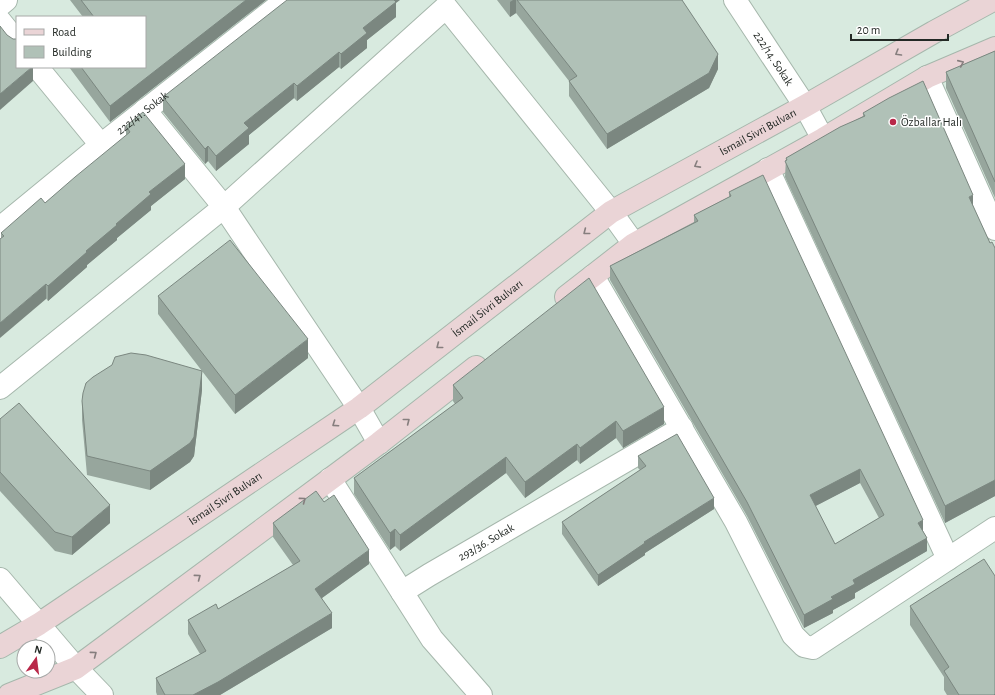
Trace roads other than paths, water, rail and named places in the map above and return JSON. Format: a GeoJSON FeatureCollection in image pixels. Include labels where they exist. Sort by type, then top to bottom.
{"type":"FeatureCollection","features":[{"type":"Feature","properties":{"kind":"main road","name":"İsmail Sivri Bulvarı"},"geometry":{"type":"LineString","coordinates":[[0,647],[39,624],[359,408],[611,212],[805,106],[993,0]]}},
{"type":"Feature","properties":{"kind":"main road"},"geometry":{"type":"LineString","coordinates":[[549,310],[634,244],[823,139],[927,78],[995,48]]}},
{"type":"Feature","properties":{"kind":"main road"},"geometry":{"type":"LineString","coordinates":[[9,695],[76,668],[379,443],[492,354]]}},
{"type":"Feature","properties":{"kind":"street"},"geometry":{"type":"LineString","coordinates":[[0,5],[6,0]]}},
{"type":"Feature","properties":{"kind":"street","name":"222/41. Sokak"},"geometry":{"type":"LineString","coordinates":[[0,228],[101,145],[286,0]]}},
{"type":"Feature","properties":{"kind":"street","name":"222/14. Sokak"},"geometry":{"type":"LineString","coordinates":[[735,0],[805,106],[823,139]]}},
{"type":"Feature","properties":{"kind":"street"},"geometry":{"type":"LineString","coordinates":[[2,381],[224,206],[446,7],[611,212],[634,244]]}},
{"type":"Feature","properties":{"kind":"street"},"geometry":{"type":"LineString","coordinates":[[0,21],[16,41]]}},
{"type":"Feature","properties":{"kind":"street"},"geometry":{"type":"LineString","coordinates":[[39,68],[101,145]]}},
{"type":"Feature","properties":{"kind":"street"},"geometry":{"type":"LineString","coordinates":[[927,78],[995,230]]}},
{"type":"Feature","properties":{"kind":"street"},"geometry":{"type":"LineString","coordinates":[[145,110],[224,206],[359,408],[379,443]]}},
{"type":"Feature","properties":{"kind":"street"},"geometry":{"type":"LineString","coordinates":[[768,169],[948,559]]}},
{"type":"Feature","properties":{"kind":"street"},"geometry":{"type":"LineString","coordinates":[[593,276],[736,522],[793,635],[804,646],[813,648],[995,528]]}},
{"type":"Feature","properties":{"kind":"street","name":"293/36. Sokak"},"geometry":{"type":"LineString","coordinates":[[402,592],[682,428]]}},
{"type":"Feature","properties":{"kind":"street"},"geometry":{"type":"LineString","coordinates":[[330,479],[432,639],[481,695]]}},
{"type":"Feature","properties":{"kind":"street"},"geometry":{"type":"LineString","coordinates":[[0,579],[76,668],[102,695]]}},
{"type":"Feature","properties":{"kind":"place","name":"Özballar Halı"},"geometry":{"type":"Point","coordinates":[893,122]}}]}
